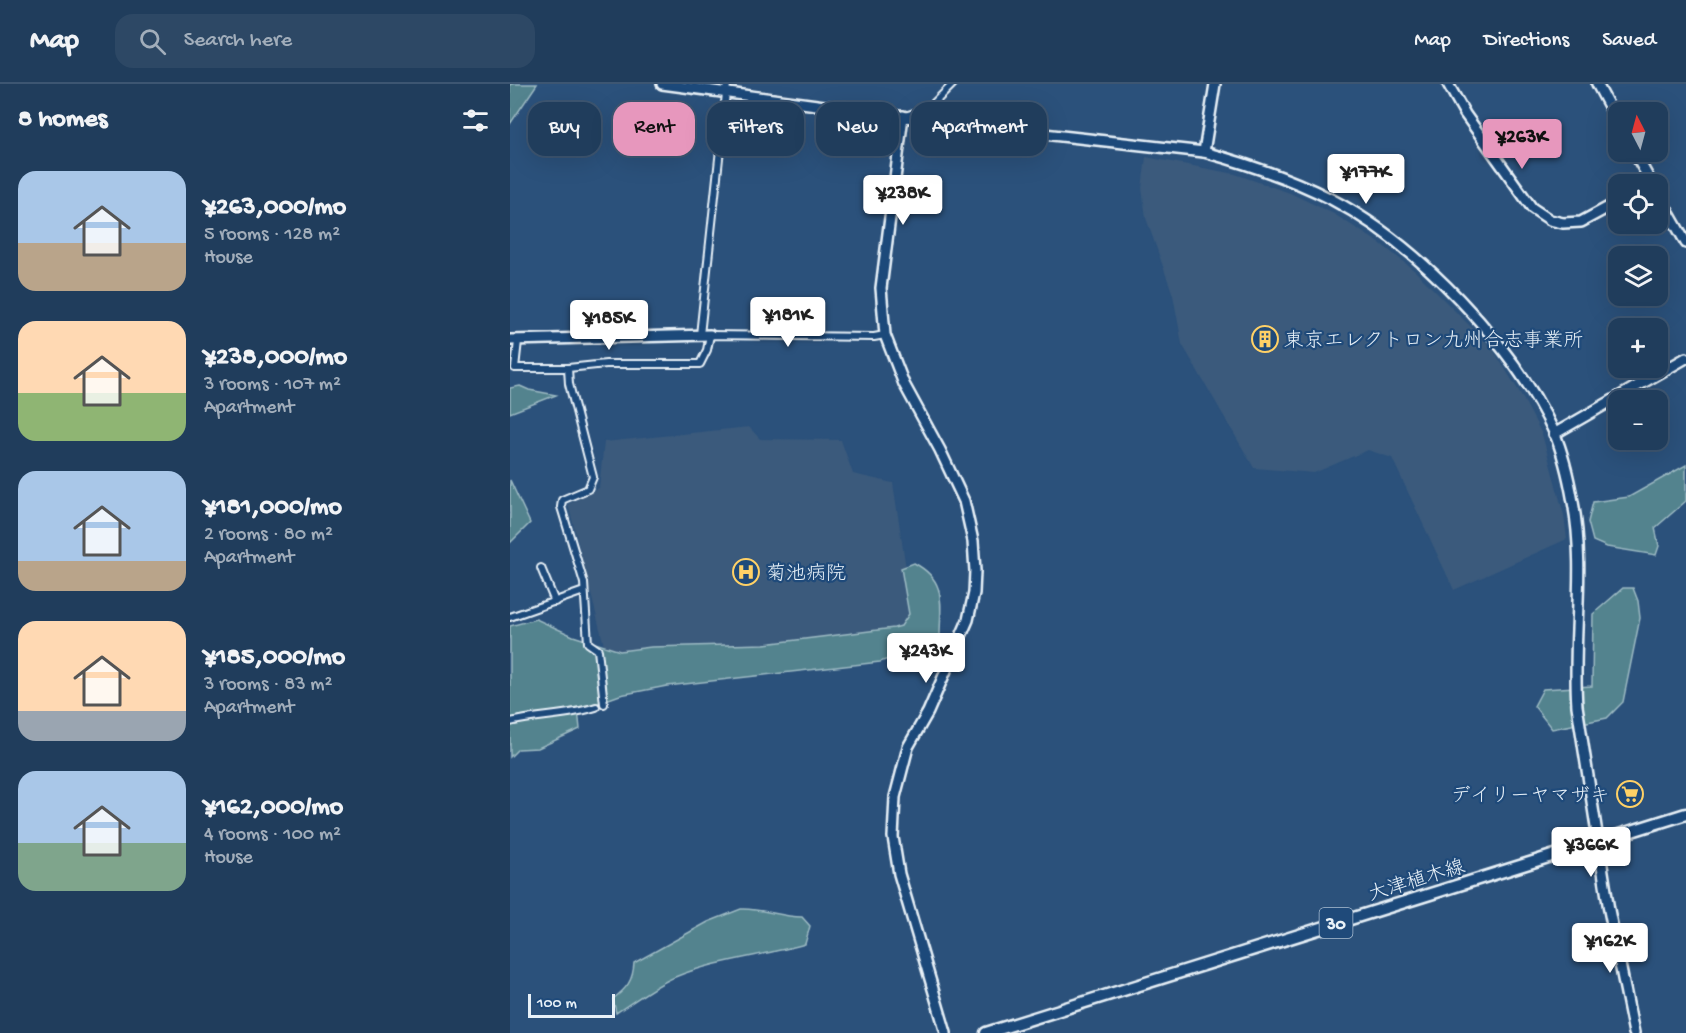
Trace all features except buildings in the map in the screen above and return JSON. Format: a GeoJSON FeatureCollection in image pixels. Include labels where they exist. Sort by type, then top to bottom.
{"type":"FeatureCollection","features":[{"type":"Feature","properties":{"kind":"main road","name":"大津植木線"},"geometry":{"type":"LineString","coordinates":[[986,1033],[1686,814]]}},
{"type":"Feature","properties":{"kind":"street"},"geometry":{"type":"LineString","coordinates":[[662,84],[726,89],[903,116],[1204,152],[1294,182],[1332,200],[1374,226],[1447,289],[1489,332],[1524,381],[1554,434],[1568,480],[1576,521],[1579,586],[1575,652],[1577,706],[1598,842],[1634,1033]]}},
{"type":"Feature","properties":{"kind":"street"},"geometry":{"type":"LineString","coordinates":[[903,116],[929,108],[953,84]]}},
{"type":"Feature","properties":{"kind":"street"},"geometry":{"type":"LineString","coordinates":[[1204,152],[1215,84]]}},
{"type":"Feature","properties":{"kind":"street"},"geometry":{"type":"LineString","coordinates":[[1448,84],[1465,114],[1532,208],[1550,220],[1563,223],[1581,222],[1608,207]]}},
{"type":"Feature","properties":{"kind":"street"},"geometry":{"type":"LineString","coordinates":[[1597,84],[1608,104]]}},
{"type":"Feature","properties":{"kind":"street"},"geometry":{"type":"LineString","coordinates":[[726,89],[705,335],[707,350],[700,364],[606,364],[568,368],[515,368],[514,340],[705,335],[874,337],[885,335]]}},
{"type":"Feature","properties":{"kind":"street"},"geometry":{"type":"LineString","coordinates":[[903,116],[881,288],[885,335],[903,384],[955,478],[964,501],[973,541],[974,594],[968,620],[928,712],[908,747],[894,807],[893,837],[899,874],[946,1033]]}},
{"type":"Feature","properties":{"kind":"street"},"geometry":{"type":"LineString","coordinates":[[1668,212],[1686,243]]}},
{"type":"Feature","properties":{"kind":"street"},"geometry":{"type":"LineString","coordinates":[[1554,434],[1686,358]]}},
{"type":"Feature","properties":{"kind":"street"},"geometry":{"type":"LineString","coordinates":[[568,368],[568,384],[593,477],[588,489],[562,500],[584,591],[588,643],[598,650],[604,704]]}},
{"type":"Feature","properties":{"kind":"street"},"geometry":{"type":"LineString","coordinates":[[542,568],[555,602]]}},
{"type":"Feature","properties":{"kind":"street"},"geometry":{"type":"LineString","coordinates":[[510,617],[584,591]]}},
{"type":"Feature","properties":{"kind":"street"},"geometry":{"type":"LineString","coordinates":[[510,722],[576,713],[596,707]]}},
{"type":"Feature","properties":{"kind":"shaded area"},"geometry":{"type":"Polygon","coordinates":[[[1146,157],[1235,174],[1290,193],[1334,214],[1381,244],[1415,271],[1492,348],[1520,393],[1542,434],[1564,515],[1567,539],[1454,590],[1392,458],[1368,450],[1314,473],[1254,468],[1182,344],[1173,295],[1146,218],[1142,188],[1146,157]]]}},
{"type":"Feature","properties":{"kind":"shaded area","name":"菊池病院"},"geometry":{"type":"Polygon","coordinates":[[[749,427],[760,439],[841,440],[853,474],[893,483],[918,647],[609,694],[603,641],[568,504],[599,488],[604,442],[749,427]]]}},
{"type":"Feature","properties":{"kind":"green space"},"geometry":{"type":"Polygon","coordinates":[[[510,84],[537,84],[510,124],[510,84]]]}},
{"type":"Feature","properties":{"kind":"green space"},"geometry":{"type":"Polygon","coordinates":[[[520,386],[556,395],[510,413],[510,388],[520,386]]]}},
{"type":"Feature","properties":{"kind":"green space"},"geometry":{"type":"Polygon","coordinates":[[[1686,465],[1686,501],[1655,528],[1659,546],[1656,555],[1607,547],[1593,541],[1588,522],[1593,502],[1629,497],[1686,465]]]}},
{"type":"Feature","properties":{"kind":"green space"},"geometry":{"type":"Polygon","coordinates":[[[510,480],[530,523],[510,543],[510,480]]]}},
{"type":"Feature","properties":{"kind":"green space"},"geometry":{"type":"Polygon","coordinates":[[[914,563],[932,578],[940,594],[940,637],[934,642],[880,662],[667,686],[620,695],[578,710],[580,729],[538,748],[518,749],[510,757],[510,626],[536,619],[573,636],[620,651],[651,647],[764,644],[894,628],[901,626],[909,614],[901,568],[914,563]]]}},
{"type":"Feature","properties":{"kind":"green space"},"geometry":{"type":"Polygon","coordinates":[[[1623,588],[1633,588],[1638,601],[1640,618],[1623,702],[1607,718],[1552,729],[1534,706],[1543,689],[1592,686],[1593,614],[1623,588]]]}},
{"type":"Feature","properties":{"kind":"green space"},"geometry":{"type":"Polygon","coordinates":[[[741,909],[802,917],[810,926],[805,944],[691,971],[660,984],[616,1013],[613,999],[628,984],[634,963],[708,922],[741,909]]]}},
{"type":"Feature","properties":{"kind":"place","name":"東京エレクトロン九州合志事業所"},"geometry":{"type":"Point","coordinates":[1265,339]}},
{"type":"Feature","properties":{"kind":"place","name":"菊池病院"},"geometry":{"type":"Point","coordinates":[746,572]}},
{"type":"Feature","properties":{"kind":"place","name":"デイリーヤマザキ"},"geometry":{"type":"Point","coordinates":[1630,794]}}]}
